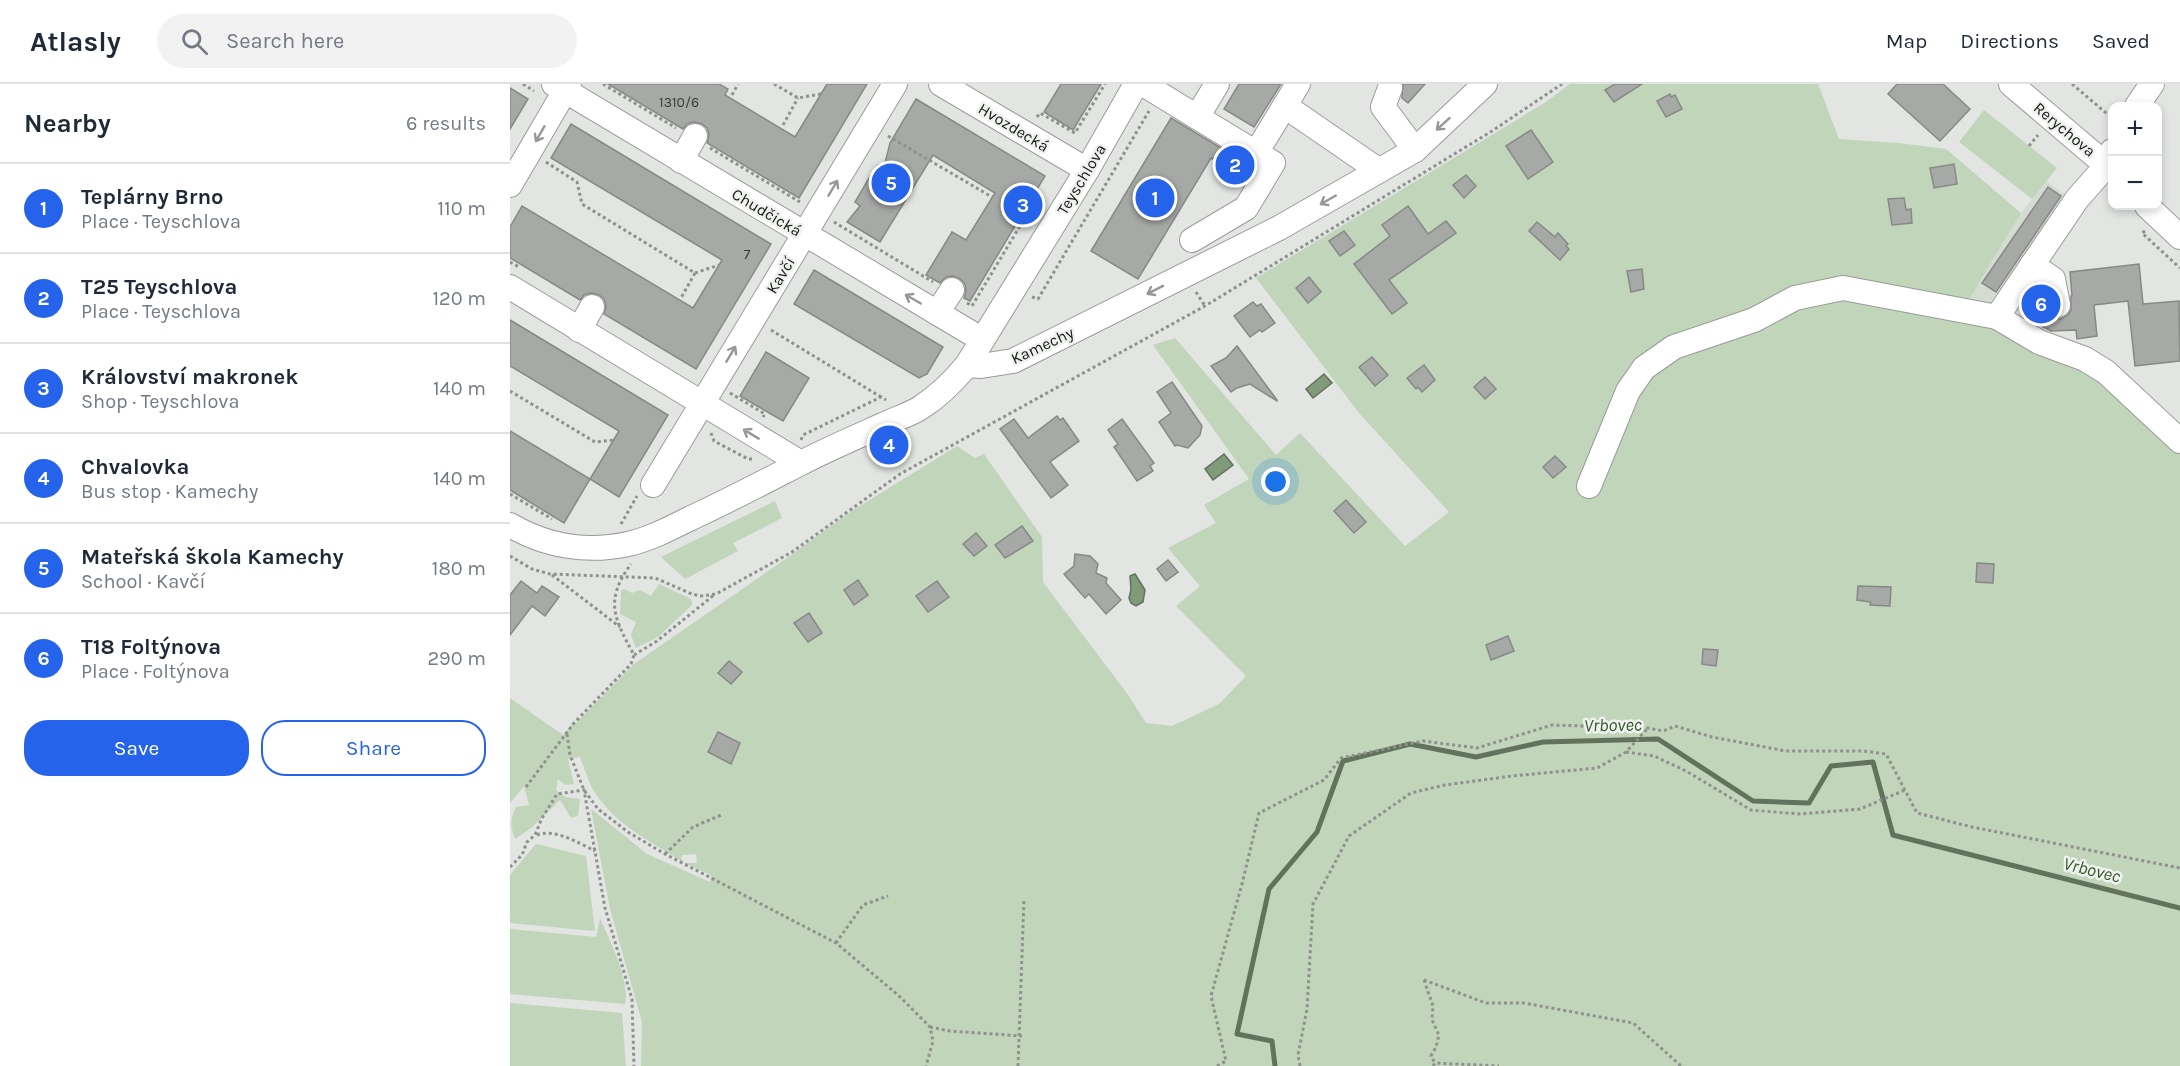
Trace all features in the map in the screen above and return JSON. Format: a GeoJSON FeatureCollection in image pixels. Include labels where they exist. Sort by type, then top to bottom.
{"type":"FeatureCollection","features":[{"type":"Feature","properties":{"kind":"street","name":"Kavčí"},"geometry":{"type":"LineString","coordinates":[[646,488],[697,412],[895,84]]}},
{"type":"Feature","properties":{"kind":"street","name":"Hvozdecká"},"geometry":{"type":"LineString","coordinates":[[941,84],[1087,170]]}},
{"type":"Feature","properties":{"kind":"street","name":"Teyschlova"},"geometry":{"type":"LineString","coordinates":[[967,365],[1087,170],[1136,84]]}},
{"type":"Feature","properties":{"kind":"street"},"geometry":{"type":"LineString","coordinates":[[1197,117],[1217,84]]}},
{"type":"Feature","properties":{"kind":"street"},"geometry":{"type":"LineString","coordinates":[[1256,153],[1298,84]]}},
{"type":"Feature","properties":{"kind":"street","name":"Kamechy"},"geometry":{"type":"LineString","coordinates":[[967,365],[981,366],[1013,361],[1279,228],[1415,150],[1485,84]]}},
{"type":"Feature","properties":{"kind":"street","name":"Rerychova"},"geometry":{"type":"LineString","coordinates":[[2011,84],[2108,160]]}},
{"type":"Feature","properties":{"kind":"street"},"geometry":{"type":"LineString","coordinates":[[2140,102],[2152,84]]}},
{"type":"Feature","properties":{"kind":"street"},"geometry":{"type":"LineString","coordinates":[[510,185],[563,86]]}},
{"type":"Feature","properties":{"kind":"street","name":"Chudčická"},"geometry":{"type":"LineString","coordinates":[[563,86],[681,161],[981,339]]}},
{"type":"Feature","properties":{"kind":"street"},"geometry":{"type":"LineString","coordinates":[[1390,88],[1383,107],[1415,150]]}},
{"type":"Feature","properties":{"kind":"street"},"geometry":{"type":"LineString","coordinates":[[1151,89],[1273,163],[1246,208],[1192,240]]}},
{"type":"Feature","properties":{"kind":"street"},"geometry":{"type":"LineString","coordinates":[[1285,106],[1378,170]]}},
{"type":"Feature","properties":{"kind":"street"},"geometry":{"type":"LineString","coordinates":[[681,161],[695,138]]}},
{"type":"Feature","properties":{"kind":"street"},"geometry":{"type":"LineString","coordinates":[[1996,317],[2077,199],[2108,165]]}},
{"type":"Feature","properties":{"kind":"street"},"geometry":{"type":"LineString","coordinates":[[2151,210],[2180,237]]}},
{"type":"Feature","properties":{"kind":"street"},"geometry":{"type":"LineString","coordinates":[[2032,265],[2053,279],[2058,305]]}},
{"type":"Feature","properties":{"kind":"street"},"geometry":{"type":"LineString","coordinates":[[510,287],[579,330],[697,412],[797,454]]}},
{"type":"Feature","properties":{"kind":"street"},"geometry":{"type":"LineString","coordinates":[[1589,486],[1628,391],[1644,368],[1674,347],[1754,320],[1794,298],[1843,288],[1996,317],[2039,342],[2085,359],[2106,372],[2180,441]]}},
{"type":"Feature","properties":{"kind":"street"},"geometry":{"type":"LineString","coordinates":[[937,313],[951,292]]}},
{"type":"Feature","properties":{"kind":"street"},"geometry":{"type":"LineString","coordinates":[[579,330],[592,307]]}},
{"type":"Feature","properties":{"kind":"street"},"geometry":{"type":"LineString","coordinates":[[510,525],[526,535],[570,547],[591,548],[629,544],[649,538],[765,483],[797,454],[919,408],[946,390],[967,365]]}},
{"type":"Feature","properties":{"kind":"path"},"geometry":{"type":"LineString","coordinates":[[603,84],[972,306],[1024,216],[1036,222]]}},
{"type":"Feature","properties":{"kind":"path"},"geometry":{"type":"LineString","coordinates":[[732,95],[738,84]]}},
{"type":"Feature","properties":{"kind":"path"},"geometry":{"type":"LineString","coordinates":[[774,84],[798,98],[821,94]]}},
{"type":"Feature","properties":{"kind":"path"},"geometry":{"type":"LineString","coordinates":[[1032,123],[1040,113],[1076,133],[1091,103],[1105,84]]}},
{"type":"Feature","properties":{"kind":"path"},"geometry":{"type":"LineString","coordinates":[[526,787],[574,723],[631,663],[634,655],[657,642],[716,594],[792,552],[900,474],[1205,306],[1492,131],[1562,84]]}},
{"type":"Feature","properties":{"kind":"path"},"geometry":{"type":"LineString","coordinates":[[2073,84],[2108,115]]}},
{"type":"Feature","properties":{"kind":"path"},"geometry":{"type":"LineString","coordinates":[[1031,296],[1038,299],[1151,89]]}},
{"type":"Feature","properties":{"kind":"path"},"geometry":{"type":"LineString","coordinates":[[783,125],[798,98]]}},
{"type":"Feature","properties":{"kind":"path"},"geometry":{"type":"LineString","coordinates":[[881,132],[993,197]]}},
{"type":"Feature","properties":{"kind":"path"},"geometry":{"type":"LineString","coordinates":[[537,157],[577,182],[582,204],[695,273]]}},
{"type":"Feature","properties":{"kind":"path"},"geometry":{"type":"LineString","coordinates":[[681,298],[695,273],[718,265]]}},
{"type":"Feature","properties":{"kind":"path"},"geometry":{"type":"LineString","coordinates":[[765,326],[888,401]]}},
{"type":"Feature","properties":{"kind":"path"},"geometry":{"type":"LineString","coordinates":[[510,391],[595,442],[614,440]]}},
{"type":"Feature","properties":{"kind":"path"},"geometry":{"type":"LineString","coordinates":[[726,391],[765,414],[760,423]]}},
{"type":"Feature","properties":{"kind":"path"},"geometry":{"type":"LineString","coordinates":[[797,454],[803,435],[881,397]]}},
{"type":"Feature","properties":{"kind":"path"},"geometry":{"type":"LineString","coordinates":[[697,412],[714,441],[748,459],[758,458]]}},
{"type":"Feature","properties":{"kind":"path"},"geometry":{"type":"LineString","coordinates":[[621,525],[646,488]]}},
{"type":"Feature","properties":{"kind":"path"},"geometry":{"type":"LineString","coordinates":[[510,494],[558,523]]}},
{"type":"Feature","properties":{"kind":"path"},"geometry":{"type":"LineString","coordinates":[[510,556],[532,569],[550,574],[655,578],[692,594],[701,596],[716,594]]}},
{"type":"Feature","properties":{"kind":"path"},"geometry":{"type":"LineString","coordinates":[[633,562],[620,578],[613,604],[634,655]]}},
{"type":"Feature","properties":{"kind":"path"},"geometry":{"type":"LineString","coordinates":[[617,568],[620,578]]}},
{"type":"Feature","properties":{"kind":"path"},"geometry":{"type":"LineString","coordinates":[[550,574],[621,627]]}},
{"type":"Feature","properties":{"kind":"path"},"geometry":{"type":"LineString","coordinates":[[1217,1066],[1226,1061],[1211,996],[1259,813],[1324,780],[1341,758],[1423,741],[1478,748],[1552,725],[1663,730],[1675,726],[1712,737],[1786,751],[1864,751],[1886,754],[1917,813],[1972,828],[2180,868]]}},
{"type":"Feature","properties":{"kind":"path"},"geometry":{"type":"LineString","coordinates":[[1300,1066],[1298,1055],[1307,1010],[1312,904],[1349,836],[1411,793],[1445,785],[1501,777],[1596,768],[1626,752],[1648,728]]}},
{"type":"Feature","properties":{"kind":"path"},"geometry":{"type":"LineString","coordinates":[[567,734],[570,755],[584,790],[605,908],[632,999],[634,1066]]}},
{"type":"Feature","properties":{"kind":"path"},"geometry":{"type":"LineString","coordinates":[[1626,752],[1654,756],[1686,771],[1751,810],[1798,814],[1860,809],[1905,790]]}},
{"type":"Feature","properties":{"kind":"path"},"geometry":{"type":"LineString","coordinates":[[535,836],[542,818],[557,794],[584,790]]}},
{"type":"Feature","properties":{"kind":"path"},"geometry":{"type":"LineString","coordinates":[[584,790],[598,809],[628,832],[665,854],[836,942],[930,1027],[950,1031],[1021,1036]]}},
{"type":"Feature","properties":{"kind":"path"},"geometry":{"type":"LineString","coordinates":[[665,854],[693,826],[721,815]]}},
{"type":"Feature","properties":{"kind":"path"},"geometry":{"type":"LineString","coordinates":[[510,867],[522,855],[527,842],[545,832],[595,851]]}},
{"type":"Feature","properties":{"kind":"path"},"geometry":{"type":"LineString","coordinates":[[836,942],[863,905],[888,896]]}},
{"type":"Feature","properties":{"kind":"path"},"geometry":{"type":"LineString","coordinates":[[1018,1066],[1021,1036],[1024,899]]}},
{"type":"Feature","properties":{"kind":"path"},"geometry":{"type":"LineString","coordinates":[[1499,1066],[1434,1065],[1431,1056],[1439,1035],[1432,1020],[1433,1005],[1424,980],[1486,1003],[1524,1003],[1633,1023],[1681,1066]]}},
{"type":"Feature","properties":{"kind":"path"},"geometry":{"type":"LineString","coordinates":[[926,1066],[933,1041],[930,1027]]}},
{"type":"Feature","properties":{"kind":"shaded area"},"geometry":{"type":"Polygon","coordinates":[[[1570,84],[1818,84],[1839,139],[1946,149],[2021,213],[1961,313],[2096,371],[2180,452],[2180,1066],[641,1066],[642,1022],[610,909],[591,809],[647,854],[710,882],[711,875],[684,863],[697,863],[696,854],[682,855],[683,862],[610,812],[592,788],[580,757],[568,759],[574,784],[565,785],[558,779],[556,790],[565,797],[580,799],[578,816],[571,818],[560,800],[531,828],[515,839],[511,823],[514,811],[516,807],[529,805],[524,786],[510,803],[510,698],[563,735],[634,664],[850,512],[957,446],[975,458],[984,454],[1042,537],[1043,582],[1129,696],[1146,723],[1172,726],[1219,704],[1246,676],[1176,606],[1200,586],[1168,548],[1216,523],[1204,505],[1249,479],[1153,345],[1175,338],[1276,455],[1300,433],[1405,546],[1449,512],[1359,413],[1256,278],[1546,102],[1570,84]]]}},
{"type":"Feature","properties":{"kind":"shaded area"},"geometry":{"type":"Polygon","coordinates":[[[1984,110],[2057,168],[2032,199],[1959,142],[1984,110]]]}},
{"type":"Feature","properties":{"kind":"shaded area"},"geometry":{"type":"Polygon","coordinates":[[[2046,181],[2083,208],[1999,325],[1960,314],[2021,213],[2046,181]]]}},
{"type":"Feature","properties":{"kind":"shaded area"},"geometry":{"type":"Polygon","coordinates":[[[1324,374],[1332,383],[1313,398],[1306,389],[1324,374]]]}},
{"type":"Feature","properties":{"kind":"shaded area"},"geometry":{"type":"Polygon","coordinates":[[[1224,454],[1233,465],[1213,480],[1205,469],[1224,454]]]}},
{"type":"Feature","properties":{"kind":"shaded area"},"geometry":{"type":"Polygon","coordinates":[[[775,501],[782,518],[733,543],[738,551],[685,579],[661,557],[775,501]]]}},
{"type":"Feature","properties":{"kind":"shaded area"},"geometry":{"type":"Polygon","coordinates":[[[1135,574],[1145,590],[1143,602],[1136,606],[1129,598],[1130,576],[1135,574]]]}},
{"type":"Feature","properties":{"kind":"shaded area"},"geometry":{"type":"Polygon","coordinates":[[[659,584],[691,599],[692,605],[658,637],[636,648],[631,635],[636,622],[620,614],[621,591],[624,589],[632,593],[640,590],[651,596],[659,584]]]}},
{"type":"Feature","properties":{"kind":"shaded area"},"geometry":{"type":"Polygon","coordinates":[[[536,844],[586,856],[595,931],[510,923],[510,875],[536,844]]]}},
{"type":"Feature","properties":{"kind":"shaded area"},"geometry":{"type":"Polygon","coordinates":[[[600,918],[622,972],[625,983],[625,1004],[510,994],[510,929],[596,937],[600,918]]]}},
{"type":"Feature","properties":{"kind":"shaded area"},"geometry":{"type":"Polygon","coordinates":[[[510,1003],[622,1013],[626,1066],[510,1066],[510,1003]]]}},
{"type":"Feature","properties":{"kind":"building"},"geometry":{"type":"Polygon","coordinates":[[[608,84],[719,84],[728,89],[725,95],[795,137],[827,84],[867,84],[799,198],[707,143],[709,135],[707,128],[702,124],[694,122],[687,124],[683,129],[608,84]]]}},
{"type":"Feature","properties":{"kind":"building"},"geometry":{"type":"Polygon","coordinates":[[[1061,84],[1101,84],[1073,130],[1044,112],[1061,84]]]}},
{"type":"Feature","properties":{"kind":"building"},"geometry":{"type":"Polygon","coordinates":[[[1239,84],[1281,84],[1254,127],[1224,109],[1239,84]]]}},
{"type":"Feature","properties":{"kind":"building"},"geometry":{"type":"Polygon","coordinates":[[[1403,84],[1425,84],[1408,103],[1402,98],[1403,84]]]}},
{"type":"Feature","properties":{"kind":"building"},"geometry":{"type":"Polygon","coordinates":[[[1615,84],[1642,84],[1614,102],[1605,90],[1615,84]]]}},
{"type":"Feature","properties":{"kind":"building"},"geometry":{"type":"Polygon","coordinates":[[[1897,84],[1943,84],[1970,109],[1940,141],[1888,94],[1897,84]]]}},
{"type":"Feature","properties":{"kind":"building"},"geometry":{"type":"Polygon","coordinates":[[[510,88],[528,99],[510,129],[510,88]]]}},
{"type":"Feature","properties":{"kind":"building"},"geometry":{"type":"Polygon","coordinates":[[[1670,94],[1671,97],[1675,95],[1682,109],[1666,117],[1657,101],[1670,94]]]}},
{"type":"Feature","properties":{"kind":"building"},"geometry":{"type":"Polygon","coordinates":[[[916,99],[1045,176],[970,301],[964,298],[965,284],[959,278],[946,277],[940,283],[926,275],[952,232],[966,240],[995,193],[933,155],[880,242],[847,222],[860,206],[855,202],[875,168],[878,165],[884,167],[890,143],[916,99]]]}},
{"type":"Feature","properties":{"kind":"building"},"geometry":{"type":"Polygon","coordinates":[[[1171,118],[1246,163],[1239,175],[1211,158],[1138,279],[1091,251],[1171,118]]]}},
{"type":"Feature","properties":{"kind":"building"},"geometry":{"type":"Polygon","coordinates":[[[571,124],[771,244],[696,369],[604,314],[606,306],[604,299],[599,295],[591,293],[584,295],[580,300],[510,258],[510,227],[522,206],[693,308],[722,260],[551,158],[571,124]]]}},
{"type":"Feature","properties":{"kind":"building"},"geometry":{"type":"Polygon","coordinates":[[[1531,130],[1553,162],[1528,179],[1506,146],[1531,130]]]}},
{"type":"Feature","properties":{"kind":"building"},"geometry":{"type":"Polygon","coordinates":[[[1954,164],[1957,184],[1934,188],[1930,168],[1954,164]]]}},
{"type":"Feature","properties":{"kind":"building"},"geometry":{"type":"Polygon","coordinates":[[[1466,175],[1476,186],[1464,198],[1453,185],[1466,175]]]}},
{"type":"Feature","properties":{"kind":"building"},"geometry":{"type":"Polygon","coordinates":[[[2048,187],[2061,196],[1996,292],[1982,283],[2048,187]]]}},
{"type":"Feature","properties":{"kind":"building"},"geometry":{"type":"Polygon","coordinates":[[[1904,198],[1906,210],[1911,209],[1912,223],[1892,225],[1888,199],[1904,198]]]}},
{"type":"Feature","properties":{"kind":"building"},"geometry":{"type":"Polygon","coordinates":[[[1408,206],[1428,234],[1446,221],[1456,233],[1389,280],[1407,303],[1392,314],[1354,264],[1390,236],[1382,225],[1408,206]]]}},
{"type":"Feature","properties":{"kind":"building"},"geometry":{"type":"Polygon","coordinates":[[[1537,222],[1555,237],[1558,233],[1568,244],[1566,246],[1569,249],[1560,260],[1529,231],[1537,222]]]}},
{"type":"Feature","properties":{"kind":"building"},"geometry":{"type":"Polygon","coordinates":[[[1344,231],[1355,245],[1340,256],[1329,241],[1344,231]]]}},
{"type":"Feature","properties":{"kind":"building"},"geometry":{"type":"Polygon","coordinates":[[[2139,264],[2143,304],[2179,301],[2180,361],[2135,366],[2128,301],[2094,305],[2097,336],[2077,339],[2076,330],[2051,331],[2036,323],[2034,298],[2042,297],[2047,314],[2054,319],[2061,319],[2068,315],[2071,310],[2072,296],[2070,272],[2139,264]]]}},
{"type":"Feature","properties":{"kind":"building"},"geometry":{"type":"Polygon","coordinates":[[[1642,269],[1644,289],[1631,292],[1627,271],[1642,269]]]}},
{"type":"Feature","properties":{"kind":"building"},"geometry":{"type":"Polygon","coordinates":[[[814,270],[943,347],[927,374],[919,378],[794,304],[814,270]]]}},
{"type":"Feature","properties":{"kind":"building"},"geometry":{"type":"Polygon","coordinates":[[[1309,277],[1321,292],[1308,303],[1296,288],[1309,277]]]}},
{"type":"Feature","properties":{"kind":"building"},"geometry":{"type":"Polygon","coordinates":[[[1253,302],[1257,306],[1261,304],[1275,323],[1250,337],[1234,316],[1253,302]]]}},
{"type":"Feature","properties":{"kind":"building"},"geometry":{"type":"Polygon","coordinates":[[[510,320],[668,415],[619,497],[590,479],[619,431],[510,366],[510,320]]]}},
{"type":"Feature","properties":{"kind":"building"},"geometry":{"type":"Polygon","coordinates":[[[1237,346],[1277,401],[1250,384],[1231,392],[1211,366],[1226,358],[1237,346]]]}},
{"type":"Feature","properties":{"kind":"building"},"geometry":{"type":"Polygon","coordinates":[[[766,352],[809,378],[783,421],[740,396],[766,352]]]}},
{"type":"Feature","properties":{"kind":"building"},"geometry":{"type":"Polygon","coordinates":[[[1372,357],[1388,375],[1375,386],[1359,367],[1372,357]]]}},
{"type":"Feature","properties":{"kind":"building"},"geometry":{"type":"Polygon","coordinates":[[[1424,365],[1435,380],[1422,392],[1418,387],[1416,389],[1407,378],[1424,365]]]}},
{"type":"Feature","properties":{"kind":"building"},"geometry":{"type":"Polygon","coordinates":[[[1485,377],[1496,389],[1485,399],[1474,387],[1485,377]]]}},
{"type":"Feature","properties":{"kind":"building"},"geometry":{"type":"Polygon","coordinates":[[[1172,382],[1202,426],[1200,435],[1188,448],[1175,446],[1159,422],[1171,413],[1157,392],[1172,382]]]}},
{"type":"Feature","properties":{"kind":"building"},"geometry":{"type":"Polygon","coordinates":[[[1057,416],[1060,420],[1063,418],[1079,441],[1050,462],[1068,485],[1051,498],[1000,429],[1014,419],[1028,438],[1057,416]]]}},
{"type":"Feature","properties":{"kind":"building"},"geometry":{"type":"Polygon","coordinates":[[[1122,419],[1154,463],[1150,466],[1153,471],[1137,481],[1114,447],[1118,444],[1108,430],[1122,419]]]}},
{"type":"Feature","properties":{"kind":"building"},"geometry":{"type":"Polygon","coordinates":[[[510,431],[590,479],[564,523],[510,490],[510,431]]]}},
{"type":"Feature","properties":{"kind":"building"},"geometry":{"type":"Polygon","coordinates":[[[1555,456],[1566,467],[1553,478],[1543,467],[1555,456]]]}},
{"type":"Feature","properties":{"kind":"building"},"geometry":{"type":"Polygon","coordinates":[[[1346,500],[1366,522],[1354,533],[1334,511],[1346,500]]]}},
{"type":"Feature","properties":{"kind":"building"},"geometry":{"type":"Polygon","coordinates":[[[1022,526],[1033,541],[1005,558],[995,545],[1022,526]]]}},
{"type":"Feature","properties":{"kind":"building"},"geometry":{"type":"Polygon","coordinates":[[[976,533],[987,546],[974,556],[963,544],[976,533]]]}},
{"type":"Feature","properties":{"kind":"building"},"geometry":{"type":"Polygon","coordinates":[[[1075,554],[1090,556],[1098,564],[1096,573],[1107,578],[1106,583],[1121,600],[1106,614],[1089,594],[1085,598],[1064,574],[1074,566],[1075,554]]]}},
{"type":"Feature","properties":{"kind":"building"},"geometry":{"type":"Polygon","coordinates":[[[1168,560],[1178,572],[1166,581],[1157,569],[1168,560]]]}},
{"type":"Feature","properties":{"kind":"building"},"geometry":{"type":"Polygon","coordinates":[[[1977,563],[1994,564],[1993,583],[1976,582],[1977,563]]]}},
{"type":"Feature","properties":{"kind":"building"},"geometry":{"type":"Polygon","coordinates":[[[858,580],[868,595],[854,605],[844,590],[858,580]]]}},
{"type":"Feature","properties":{"kind":"building"},"geometry":{"type":"Polygon","coordinates":[[[521,581],[537,593],[542,586],[559,597],[545,616],[532,606],[510,635],[510,595],[521,581]]]}},
{"type":"Feature","properties":{"kind":"building"},"geometry":{"type":"Polygon","coordinates":[[[937,581],[949,597],[928,612],[916,596],[937,581]]]}},
{"type":"Feature","properties":{"kind":"building"},"geometry":{"type":"Polygon","coordinates":[[[1858,586],[1891,587],[1890,606],[1870,605],[1871,602],[1857,600],[1858,586]]]}},
{"type":"Feature","properties":{"kind":"building"},"geometry":{"type":"Polygon","coordinates":[[[809,613],[822,633],[808,642],[794,623],[809,613]]]}},
{"type":"Feature","properties":{"kind":"building"},"geometry":{"type":"Polygon","coordinates":[[[1508,636],[1514,651],[1491,660],[1486,645],[1508,636]]]}},
{"type":"Feature","properties":{"kind":"building"},"geometry":{"type":"Polygon","coordinates":[[[1703,649],[1718,650],[1716,666],[1702,664],[1703,649]]]}},
{"type":"Feature","properties":{"kind":"building"},"geometry":{"type":"Polygon","coordinates":[[[729,661],[742,672],[731,684],[718,673],[729,661]]]}},
{"type":"Feature","properties":{"kind":"building"},"geometry":{"type":"Polygon","coordinates":[[[718,732],[740,743],[731,764],[708,752],[718,732]]]}},
{"type":"Feature","properties":{"kind":"waterway","name":"Vrbovec"},"geometry":{"type":"LineString","coordinates":[[1275,1066],[1272,1041],[1237,1034],[1269,889],[1317,832],[1343,761],[1410,744],[1476,757],[1543,742],[1658,739],[1753,801],[1809,803],[1831,766],[1873,762],[1893,835],[2180,908]]}},
{"type":"Feature","properties":{"kind":"place","name":"T25 Teyschlova"},"geometry":{"type":"Point","coordinates":[1235,165]}},
{"type":"Feature","properties":{"kind":"place","name":"Mateřská škola Kamechy"},"geometry":{"type":"Point","coordinates":[891,183]}},
{"type":"Feature","properties":{"kind":"place","name":"Teplárny Brno"},"geometry":{"type":"Point","coordinates":[1155,198]}},
{"type":"Feature","properties":{"kind":"place","name":"Království makronek"},"geometry":{"type":"Point","coordinates":[1023,205]}},
{"type":"Feature","properties":{"kind":"place","name":"T18 Foltýnova"},"geometry":{"type":"Point","coordinates":[2041,304]}},
{"type":"Feature","properties":{"kind":"place","name":"Chvalovka"},"geometry":{"type":"Point","coordinates":[889,445]}}]}
